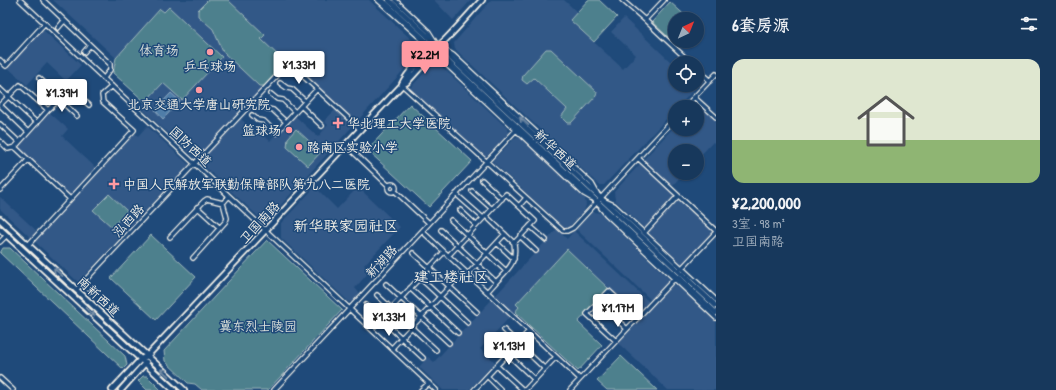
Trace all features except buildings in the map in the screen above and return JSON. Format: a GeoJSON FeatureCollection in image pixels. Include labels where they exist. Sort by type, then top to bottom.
{"type":"FeatureCollection","features":[{"type":"Feature","properties":{"kind":"main road","name":"新华西道"},"geometry":{"type":"LineString","coordinates":[[382,0],[436,48],[678,273],[716,306]]}},
{"type":"Feature","properties":{"kind":"main road","name":"新华西道"},"geometry":{"type":"LineString","coordinates":[[389,0],[517,129],[599,200]]}},
{"type":"Feature","properties":{"kind":"main road","name":"卫国南路"},"geometry":{"type":"LineString","coordinates":[[112,390],[141,359],[147,356],[346,145],[402,85],[404,79],[482,0]]}},
{"type":"Feature","properties":{"kind":"main road","name":"南新西道"},"geometry":{"type":"LineString","coordinates":[[0,219],[184,390]]}},
{"type":"Feature","properties":{"kind":"main road","name":"南新西道"},"geometry":{"type":"LineString","coordinates":[[0,229],[174,390]]}},
{"type":"Feature","properties":{"kind":"main road","name":"新华西道"},"geometry":{"type":"LineString","coordinates":[[678,273],[716,313]]}},
{"type":"Feature","properties":{"kind":"main road"},"geometry":{"type":"LineString","coordinates":[[121,390],[146,364],[147,356]]}},
{"type":"Feature","properties":{"kind":"street","name":"国防西道"},"geometry":{"type":"LineString","coordinates":[[20,0],[436,390]]}},
{"type":"Feature","properties":{"kind":"street"},"geometry":{"type":"LineString","coordinates":[[43,0],[110,64],[110,70],[104,78]]}},
{"type":"Feature","properties":{"kind":"street"},"geometry":{"type":"LineString","coordinates":[[378,0],[421,40],[436,48]]}},
{"type":"Feature","properties":{"kind":"street"},"geometry":{"type":"LineString","coordinates":[[395,0],[428,32],[436,48]]}},
{"type":"Feature","properties":{"kind":"street"},"geometry":{"type":"LineString","coordinates":[[622,0],[684,56]]}},
{"type":"Feature","properties":{"kind":"street"},"geometry":{"type":"LineString","coordinates":[[645,20],[664,0]]}},
{"type":"Feature","properties":{"kind":"street"},"geometry":{"type":"LineString","coordinates":[[58,28],[64,21]]}},
{"type":"Feature","properties":{"kind":"street"},"geometry":{"type":"LineString","coordinates":[[0,60],[6,66],[45,24]]}},
{"type":"Feature","properties":{"kind":"street"},"geometry":{"type":"LineString","coordinates":[[84,52],[90,45]]}},
{"type":"Feature","properties":{"kind":"street","name":"泓西路"},"geometry":{"type":"LineString","coordinates":[[76,290],[289,63],[317,89]]}},
{"type":"Feature","properties":{"kind":"street"},"geometry":{"type":"LineString","coordinates":[[691,100],[716,74]]}},
{"type":"Feature","properties":{"kind":"street"},"geometry":{"type":"LineString","coordinates":[[704,75],[710,81]]}},
{"type":"Feature","properties":{"kind":"street"},"geometry":{"type":"LineString","coordinates":[[39,78],[77,116]]}},
{"type":"Feature","properties":{"kind":"street"},"geometry":{"type":"LineString","coordinates":[[280,83],[287,88],[292,89],[305,102]]}},
{"type":"Feature","properties":{"kind":"street"},"geometry":{"type":"LineString","coordinates":[[402,85],[487,161],[559,229],[566,231],[573,228],[668,126]]}},
{"type":"Feature","properties":{"kind":"street"},"geometry":{"type":"LineString","coordinates":[[28,132],[0,105],[17,86],[22,86],[48,110]]}},
{"type":"Feature","properties":{"kind":"street"},"geometry":{"type":"LineString","coordinates":[[28,245],[134,130],[103,102],[102,95],[112,86]]}},
{"type":"Feature","properties":{"kind":"street"},"geometry":{"type":"LineString","coordinates":[[0,89],[37,123]]}},
{"type":"Feature","properties":{"kind":"street"},"geometry":{"type":"LineString","coordinates":[[252,114],[258,120],[264,121],[276,133],[317,89],[360,129]]}},
{"type":"Feature","properties":{"kind":"street"},"geometry":{"type":"LineString","coordinates":[[0,141],[8,149],[15,147],[48,110],[69,91],[73,91],[89,105]]}},
{"type":"Feature","properties":{"kind":"street"},"geometry":{"type":"LineString","coordinates":[[271,94],[277,99],[283,100],[295,112]]}},
{"type":"Feature","properties":{"kind":"street"},"geometry":{"type":"LineString","coordinates":[[694,97],[716,117]]}},
{"type":"Feature","properties":{"kind":"street"},"geometry":{"type":"LineString","coordinates":[[261,104],[268,109],[273,110],[286,122]]}},
{"type":"Feature","properties":{"kind":"street"},"geometry":{"type":"LineString","coordinates":[[301,106],[322,126]]}},
{"type":"Feature","properties":{"kind":"street"},"geometry":{"type":"LineString","coordinates":[[0,124],[19,142]]}},
{"type":"Feature","properties":{"kind":"street","name":"新湖路"},"geometry":{"type":"LineString","coordinates":[[274,390],[517,129]]}},
{"type":"Feature","properties":{"kind":"street"},"geometry":{"type":"LineString","coordinates":[[346,145],[389,186],[395,186],[395,191],[429,223]]}},
{"type":"Feature","properties":{"kind":"street"},"geometry":{"type":"LineString","coordinates":[[15,147],[70,199]]}},
{"type":"Feature","properties":{"kind":"street"},"geometry":{"type":"LineString","coordinates":[[570,390],[716,232],[638,158]]}},
{"type":"Feature","properties":{"kind":"street"},"geometry":{"type":"LineString","coordinates":[[0,190],[28,160]]}},
{"type":"Feature","properties":{"kind":"street"},"geometry":{"type":"LineString","coordinates":[[482,180],[502,199]]}},
{"type":"Feature","properties":{"kind":"street"},"geometry":{"type":"LineString","coordinates":[[472,191],[492,209]]}},
{"type":"Feature","properties":{"kind":"street"},"geometry":{"type":"LineString","coordinates":[[456,194],[514,243]]}},
{"type":"Feature","properties":{"kind":"street"},"geometry":{"type":"LineString","coordinates":[[448,256],[506,194],[535,221],[514,243],[513,264],[487,292]]}},
{"type":"Feature","properties":{"kind":"street"},"geometry":{"type":"LineString","coordinates":[[223,203],[229,196]]}},
{"type":"Feature","properties":{"kind":"street"},"geometry":{"type":"LineString","coordinates":[[644,233],[678,196]]}},
{"type":"Feature","properties":{"kind":"street"},"geometry":{"type":"LineString","coordinates":[[519,206],[526,198]]}},
{"type":"Feature","properties":{"kind":"street"},"geometry":{"type":"LineString","coordinates":[[170,237],[197,207],[207,199],[223,203]]}},
{"type":"Feature","properties":{"kind":"street"},"geometry":{"type":"LineString","coordinates":[[599,200],[614,205],[644,233],[716,318]]}},
{"type":"Feature","properties":{"kind":"street"},"geometry":{"type":"LineString","coordinates":[[193,258],[227,218],[223,203]]}},
{"type":"Feature","properties":{"kind":"street"},"geometry":{"type":"LineString","coordinates":[[197,207],[220,228]]}},
{"type":"Feature","properties":{"kind":"street"},"geometry":{"type":"LineString","coordinates":[[460,210],[476,225]]}},
{"type":"Feature","properties":{"kind":"street"},"geometry":{"type":"LineString","coordinates":[[451,220],[506,271]]}},
{"type":"Feature","properties":{"kind":"street"},"geometry":{"type":"LineString","coordinates":[[530,226],[546,240]]}},
{"type":"Feature","properties":{"kind":"street"},"geometry":{"type":"LineString","coordinates":[[441,230],[496,282]]}},
{"type":"Feature","properties":{"kind":"street"},"geometry":{"type":"LineString","coordinates":[[422,231],[580,379]]}},
{"type":"Feature","properties":{"kind":"street"},"geometry":{"type":"LineString","coordinates":[[468,274],[505,234]]}},
{"type":"Feature","properties":{"kind":"street"},"geometry":{"type":"LineString","coordinates":[[0,242],[6,235]]}},
{"type":"Feature","properties":{"kind":"street"},"geometry":{"type":"LineString","coordinates":[[520,236],[536,251]]}},
{"type":"Feature","properties":{"kind":"street"},"geometry":{"type":"LineString","coordinates":[[497,243],[514,260]]}},
{"type":"Feature","properties":{"kind":"street"},"geometry":{"type":"LineString","coordinates":[[372,329],[444,252]]}},
{"type":"Feature","properties":{"kind":"street"},"geometry":{"type":"LineString","coordinates":[[413,253],[477,312]]}},
{"type":"Feature","properties":{"kind":"street"},"geometry":{"type":"LineString","coordinates":[[392,348],[464,270]]}},
{"type":"Feature","properties":{"kind":"street"},"geometry":{"type":"LineString","coordinates":[[678,273],[716,300]]}},
{"type":"Feature","properties":{"kind":"street"},"geometry":{"type":"LineString","coordinates":[[420,278],[468,323]]}},
{"type":"Feature","properties":{"kind":"street"},"geometry":{"type":"LineString","coordinates":[[386,284],[449,343]]}},
{"type":"Feature","properties":{"kind":"street"},"geometry":{"type":"LineString","coordinates":[[410,288],[458,333]]}},
{"type":"Feature","properties":{"kind":"street"},"geometry":{"type":"LineString","coordinates":[[616,341],[587,314],[609,291],[638,318]]}},
{"type":"Feature","properties":{"kind":"street"},"geometry":{"type":"LineString","coordinates":[[377,295],[436,350]]}},
{"type":"Feature","properties":{"kind":"street"},"geometry":{"type":"LineString","coordinates":[[598,303],[627,329]]}},
{"type":"Feature","properties":{"kind":"street"},"geometry":{"type":"LineString","coordinates":[[366,305],[423,358]]}},
{"type":"Feature","properties":{"kind":"street"},"geometry":{"type":"LineString","coordinates":[[504,330],[545,369]]}},
{"type":"Feature","properties":{"kind":"street"},"geometry":{"type":"LineString","coordinates":[[477,389],[487,376],[529,331]]}},
{"type":"Feature","properties":{"kind":"street"},"geometry":{"type":"LineString","coordinates":[[494,341],[535,380]]}},
{"type":"Feature","properties":{"kind":"street"},"geometry":{"type":"LineString","coordinates":[[497,366],[524,390],[556,357]]}},
{"type":"Feature","properties":{"kind":"street"},"geometry":{"type":"LineString","coordinates":[[487,376],[501,390]]}},
{"type":"Feature","properties":{"kind":"street"},"geometry":{"type":"LineString","coordinates":[[0,378],[13,390]]}},
{"type":"Feature","properties":{"kind":"street"},"geometry":{"type":"LineString","coordinates":[[421,390],[428,383]]}},
{"type":"Feature","properties":{"kind":"shaded area","name":"北京交通大学唐山研究院"},"geometry":{"type":"Polygon","coordinates":[[[53,0],[369,0],[420,49],[420,52],[269,218],[260,218],[140,107],[145,102],[113,73],[116,58],[53,0]],[[289,67],[241,119],[252,129],[256,128],[270,141],[294,115],[318,137],[328,125],[324,121],[335,110],[289,67]]]}},
{"type":"Feature","properties":{"kind":"shaded area"},"geometry":{"type":"Polygon","coordinates":[[[434,0],[471,0],[453,20],[434,0]]]}},
{"type":"Feature","properties":{"kind":"shaded area"},"geometry":{"type":"Polygon","coordinates":[[[491,0],[564,0],[577,12],[570,20],[623,69],[636,55],[611,32],[624,18],[668,59],[668,92],[692,92],[684,100],[668,100],[668,117],[604,185],[599,185],[455,49],[454,43],[491,0]]]}},
{"type":"Feature","properties":{"kind":"shaded area"},"geometry":{"type":"Polygon","coordinates":[[[41,28],[81,65],[66,81],[47,63],[27,85],[6,66],[41,28]]]}},
{"type":"Feature","properties":{"kind":"shaded area"},"geometry":{"type":"Polygon","coordinates":[[[439,64],[508,129],[509,133],[485,158],[410,88],[432,65],[439,64]]]}},
{"type":"Feature","properties":{"kind":"shaded area"},"geometry":{"type":"Polygon","coordinates":[[[171,93],[180,101],[163,119],[155,110],[171,93]]]}},
{"type":"Feature","properties":{"kind":"shaded area"},"geometry":{"type":"Polygon","coordinates":[[[704,110],[716,121],[716,144],[713,142],[704,152],[704,144],[668,144],[668,180],[678,180],[672,186],[643,160],[668,133],[668,136],[704,136],[704,110]]]}},
{"type":"Feature","properties":{"kind":"shaded area","name":"中国人民解放军联勤保障部队第九八二医院"},"geometry":{"type":"Polygon","coordinates":[[[50,113],[68,129],[62,136],[96,168],[131,130],[138,136],[147,126],[189,165],[78,282],[0,209],[0,197],[40,234],[73,199],[18,147],[50,113]]]}},
{"type":"Feature","properties":{"kind":"shaded area"},"geometry":{"type":"Polygon","coordinates":[[[516,137],[520,138],[585,199],[586,205],[584,211],[568,228],[564,228],[492,161],[516,137]]]}},
{"type":"Feature","properties":{"kind":"shaded area"},"geometry":{"type":"Polygon","coordinates":[[[640,164],[713,232],[683,265],[615,200],[614,192],[640,164]]]}},
{"type":"Feature","properties":{"kind":"shaded area"},"geometry":{"type":"Polygon","coordinates":[[[315,187],[337,209],[358,187],[400,227],[364,265],[370,271],[355,288],[360,294],[353,302],[349,302],[281,238],[281,223],[315,187]]]}},
{"type":"Feature","properties":{"kind":"shaded area"},"geometry":{"type":"Polygon","coordinates":[[[593,212],[600,213],[670,280],[651,300],[576,229],[593,212]]]}},
{"type":"Feature","properties":{"kind":"shaded area"},"geometry":{"type":"Polygon","coordinates":[[[557,229],[567,239],[574,231],[649,302],[637,314],[567,249],[517,304],[519,307],[480,349],[495,362],[469,390],[443,390],[419,367],[428,357],[434,362],[557,229]]]}},
{"type":"Feature","properties":{"kind":"shaded area"},"geometry":{"type":"Polygon","coordinates":[[[672,285],[678,286],[716,322],[716,390],[668,390],[618,343],[672,285]]]}},
{"type":"Feature","properties":{"kind":"green space"},"geometry":{"type":"Polygon","coordinates":[[[208,0],[228,0],[265,35],[261,39],[283,60],[283,65],[264,86],[259,86],[223,52],[213,29],[198,16],[198,10],[208,0]]]}},
{"type":"Feature","properties":{"kind":"green space"},"geometry":{"type":"Polygon","coordinates":[[[588,0],[599,0],[617,17],[594,42],[570,20],[588,0]]]}},
{"type":"Feature","properties":{"kind":"green space"},"geometry":{"type":"Polygon","coordinates":[[[670,2],[681,12],[668,12],[668,37],[652,22],[670,2]]]}},
{"type":"Feature","properties":{"kind":"green space","name":"体育场"},"geometry":{"type":"Polygon","coordinates":[[[169,7],[222,57],[182,100],[163,83],[145,102],[113,73],[116,58],[160,9],[164,12],[169,7]]]}},
{"type":"Feature","properties":{"kind":"green space"},"geometry":{"type":"Polygon","coordinates":[[[546,49],[551,49],[597,92],[596,96],[571,123],[567,123],[561,117],[567,109],[534,78],[527,84],[522,80],[523,75],[546,49]]]}},
{"type":"Feature","properties":{"kind":"green space"},"geometry":{"type":"Polygon","coordinates":[[[410,104],[472,161],[429,207],[367,150],[410,104]]]}},
{"type":"Feature","properties":{"kind":"green space"},"geometry":{"type":"Polygon","coordinates":[[[296,129],[321,152],[308,166],[287,147],[288,138],[296,129]]]}},
{"type":"Feature","properties":{"kind":"green space"},"geometry":{"type":"Polygon","coordinates":[[[109,194],[127,211],[112,227],[93,210],[109,194]]]}},
{"type":"Feature","properties":{"kind":"green space"},"geometry":{"type":"Polygon","coordinates":[[[151,235],[196,277],[156,320],[111,278],[151,235]]]}},
{"type":"Feature","properties":{"kind":"green space","name":"冀东烈士陵园"},"geometry":{"type":"Polygon","coordinates":[[[267,240],[342,310],[268,390],[202,390],[195,384],[188,383],[165,361],[164,351],[267,240]]]}},
{"type":"Feature","properties":{"kind":"green space"},"geometry":{"type":"Polygon","coordinates":[[[3,248],[10,248],[125,356],[127,365],[123,369],[0,253],[3,248]]]}},
{"type":"Feature","properties":{"kind":"green space"},"geometry":{"type":"Polygon","coordinates":[[[567,249],[609,289],[578,322],[602,345],[578,371],[515,312],[519,307],[516,304],[567,249]]]}},
{"type":"Feature","properties":{"kind":"green space"},"geometry":{"type":"Polygon","coordinates":[[[621,356],[657,390],[607,390],[597,381],[621,356]]]}},
{"type":"Feature","properties":{"kind":"green space"},"geometry":{"type":"Polygon","coordinates":[[[143,376],[147,376],[161,390],[147,390],[138,381],[143,376]]]}},
{"type":"Feature","properties":{"kind":"place","name":"乒乓球场"},"geometry":{"type":"Point","coordinates":[210,52]}},
{"type":"Feature","properties":{"kind":"place","name":"北京交通大学唐山研究院"},"geometry":{"type":"Point","coordinates":[199,90]}},
{"type":"Feature","properties":{"kind":"place","name":"华北理工大学医院"},"geometry":{"type":"Point","coordinates":[338,123]}},
{"type":"Feature","properties":{"kind":"place","name":"篮球场"},"geometry":{"type":"Point","coordinates":[289,130]}},
{"type":"Feature","properties":{"kind":"place","name":"路南区实验小学"},"geometry":{"type":"Point","coordinates":[299,147]}},
{"type":"Feature","properties":{"kind":"place","name":"中国人民解放军联勤保障部队第九八二医院"},"geometry":{"type":"Point","coordinates":[114,184]}},
{"type":"Feature","properties":{"kind":"district","name":"新华联家园社区"},"geometry":{"type":"Point","coordinates":[346,226]}},
{"type":"Feature","properties":{"kind":"district","name":"建工楼社区"},"geometry":{"type":"Point","coordinates":[451,277]}}]}
